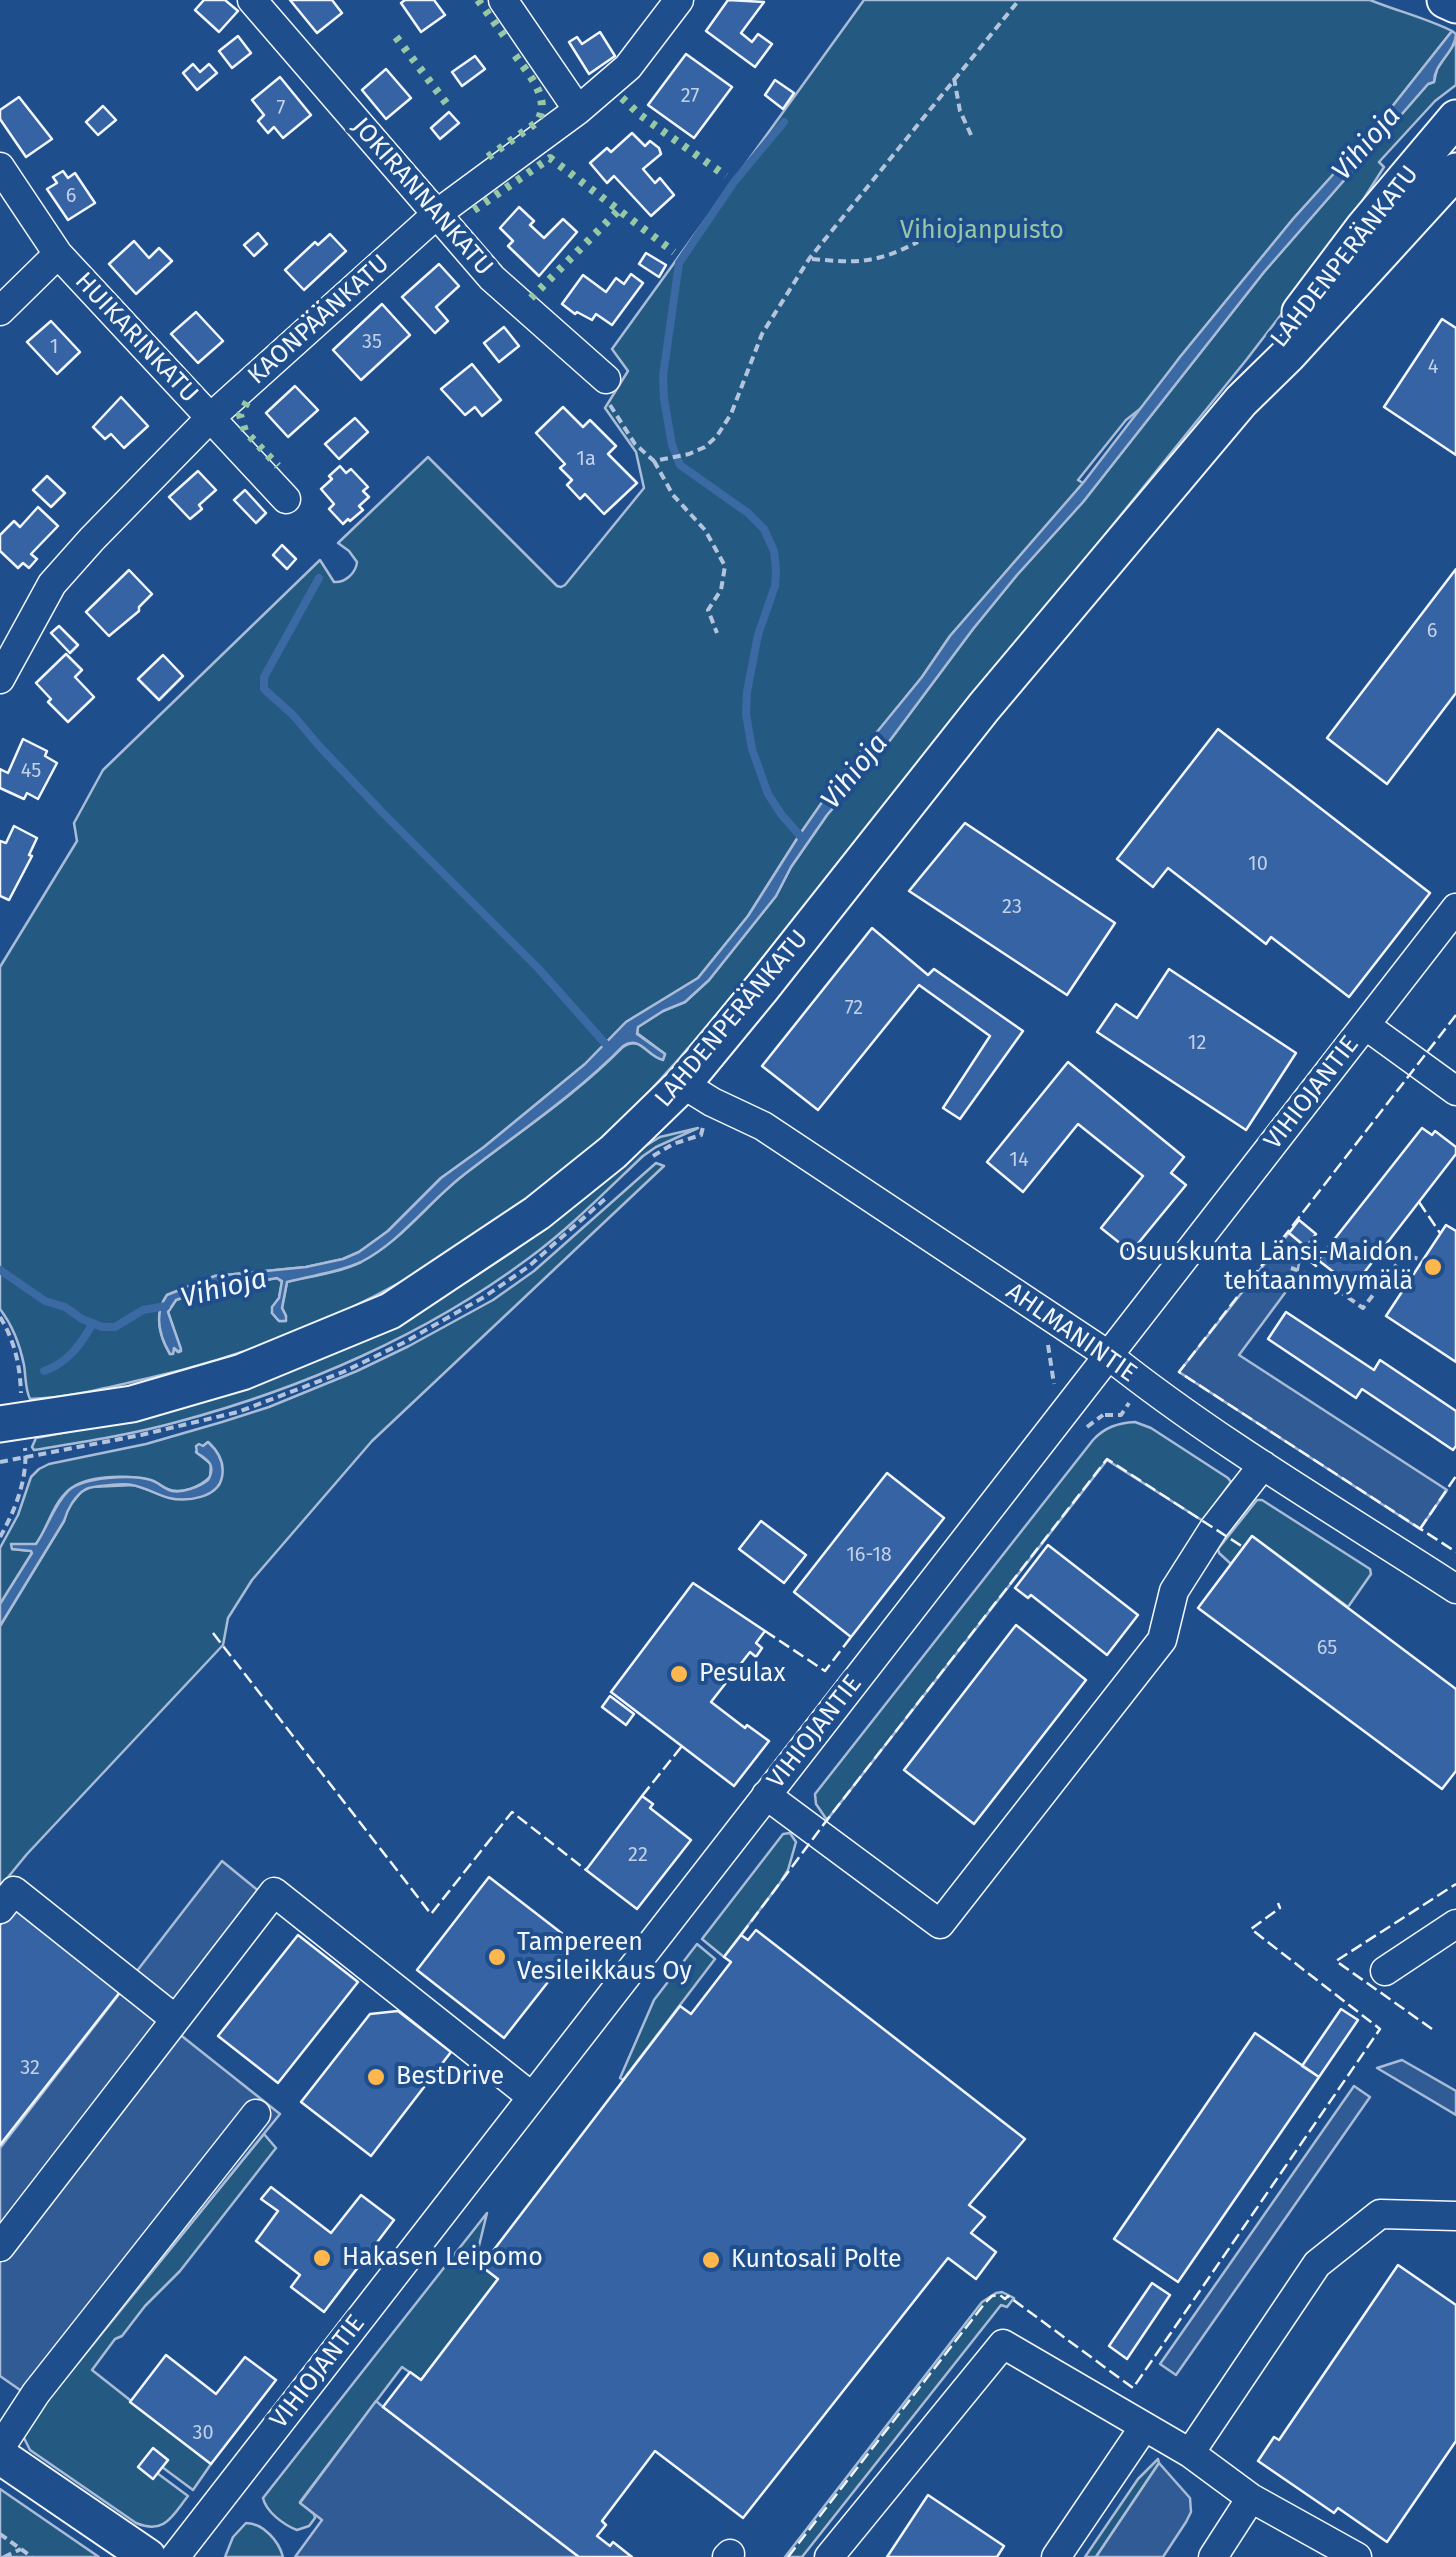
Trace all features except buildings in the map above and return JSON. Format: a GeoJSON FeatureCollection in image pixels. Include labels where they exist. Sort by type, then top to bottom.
{"type":"FeatureCollection","features":[{"type":"Feature","properties":{"kind":"main road"},"geometry":{"type":"LineString","coordinates":[[1445,0],[1456,6]]}},
{"type":"Feature","properties":{"kind":"main road","name":"LAHDENPERÄNKATU"},"geometry":{"type":"LineString","coordinates":[[1241,401],[1276,344],[1364,228],[1456,118]]}},
{"type":"Feature","properties":{"kind":"main road","name":"LAHDENPERÄNKATU"},"geometry":{"type":"LineString","coordinates":[[11,1422],[132,1404],[224,1377],[390,1311],[537,1214],[614,1152],[683,1084],[984,708],[1241,401],[1456,171]]}},
{"type":"Feature","properties":{"kind":"main road"},"geometry":{"type":"LineString","coordinates":[[0,2456],[148,2557]]}},
{"type":"Feature","properties":{"kind":"street","name":"JOKIRANNANKATU"},"geometry":{"type":"LineString","coordinates":[[252,0],[492,278],[606,379]]}},
{"type":"Feature","properties":{"kind":"street"},"geometry":{"type":"LineString","coordinates":[[502,0],[578,110]]}},
{"type":"Feature","properties":{"kind":"street","name":"KAONPÄÄNKATU"},"geometry":{"type":"LineString","coordinates":[[0,679],[52,584],[210,418],[438,213],[578,110],[628,66],[679,0]]}},
{"type":"Feature","properties":{"kind":"street","name":"HUIKARINKATU"},"geometry":{"type":"LineString","coordinates":[[0,167],[58,254],[286,499]]}},
{"type":"Feature","properties":{"kind":"street"},"geometry":{"type":"LineString","coordinates":[[0,311],[58,254]]}},
{"type":"Feature","properties":{"kind":"street","name":"VIHIOJANTIE"},"geometry":{"type":"LineString","coordinates":[[174,2557],[1456,908]]}},
{"type":"Feature","properties":{"kind":"street"},"geometry":{"type":"LineString","coordinates":[[1365,1025],[1456,1091]]}},
{"type":"Feature","properties":{"kind":"street","name":"AHLMANINTIE"},"geometry":{"type":"LineString","coordinates":[[683,1084],[763,1126],[1108,1355],[1143,1384],[1263,1464],[1453,1580]]}},
{"type":"Feature","properties":{"kind":"street"},"geometry":{"type":"LineString","coordinates":[[766,1795],[940,1924],[1162,1640],[1174,1591],[1214,1528],[1263,1464]]}},
{"type":"Feature","properties":{"kind":"street"},"geometry":{"type":"LineString","coordinates":[[0,1909],[14,1891],[176,2019]]}},
{"type":"Feature","properties":{"kind":"street"},"geometry":{"type":"LineString","coordinates":[[0,2247],[274,1892],[532,2097]]}},
{"type":"Feature","properties":{"kind":"street"},"geometry":{"type":"LineString","coordinates":[[1384,1970],[1456,1924]]}},
{"type":"Feature","properties":{"kind":"street"},"geometry":{"type":"LineString","coordinates":[[0,2448],[36,2393],[256,2114]]}},
{"type":"Feature","properties":{"kind":"street"},"geometry":{"type":"LineString","coordinates":[[1190,2454],[1316,2264],[1380,2214],[1456,2216]]}},
{"type":"Feature","properties":{"kind":"street"},"geometry":{"type":"LineString","coordinates":[[829,2557],[1003,2344],[1190,2454],[1252,2498],[1357,2557]]}},
{"type":"Feature","properties":{"kind":"street"},"geometry":{"type":"LineString","coordinates":[[1056,2557],[1144,2427]]}},
{"type":"Feature","properties":{"kind":"street"},"geometry":{"type":"LineString","coordinates":[[1212,2557],[1252,2498]]}},
{"type":"Feature","properties":{"kind":"path"},"geometry":{"type":"LineString","coordinates":[[654,460],[689,454],[710,444],[728,422],[758,343],[809,259],[1019,0]]}},
{"type":"Feature","properties":{"kind":"path"},"geometry":{"type":"LineString","coordinates":[[954,78],[960,111],[972,137]]}},
{"type":"Feature","properties":{"kind":"path"},"geometry":{"type":"LineString","coordinates":[[809,259],[852,265],[890,256],[918,242]]}},
{"type":"Feature","properties":{"kind":"path"},"geometry":{"type":"LineString","coordinates":[[606,379],[611,408],[640,451],[654,460],[673,495],[705,530],[725,566],[721,590],[708,610],[717,634]]}},
{"type":"Feature","properties":{"kind":"path"},"geometry":{"type":"LineString","coordinates":[[1291,1268],[1322,1279],[1364,1308],[1404,1255],[1423,1260]]}},
{"type":"Feature","properties":{"kind":"path"},"geometry":{"type":"LineString","coordinates":[[0,1317],[18,1358],[11,1422],[26,1458],[22,1485],[0,1537]]}},
{"type":"Feature","properties":{"kind":"path"},"geometry":{"type":"LineString","coordinates":[[0,2534],[32,2557]]}},
{"type":"Feature","properties":{"kind":"path"},"geometry":{"type":"LineString","coordinates":[[4,2557],[21,2549]]}},
{"type":"Feature","properties":{"kind":"path"},"geometry":{"type":"LineString","coordinates":[[15,2557],[21,2549]]}},
{"type":"Feature","properties":{"kind":"green space","name":"Vihiojanpuisto"},"geometry":{"type":"Polygon","coordinates":[[[864,0],[1370,0],[1452,31],[1376,127],[1293,219],[1155,393],[1126,420],[1078,480],[1083,483],[950,636],[836,783],[748,916],[698,978],[626,1022],[585,1064],[441,1178],[388,1231],[359,1252],[306,1267],[215,1276],[167,1295],[160,1310],[160,1325],[170,1354],[174,1348],[181,1351],[168,1312],[176,1300],[277,1278],[282,1282],[272,1313],[279,1321],[285,1321],[282,1308],[287,1282],[343,1269],[375,1254],[461,1177],[565,1099],[623,1047],[635,1043],[663,1059],[665,1054],[637,1033],[638,1027],[685,1002],[709,980],[776,896],[827,815],[891,739],[973,629],[1083,502],[1264,272],[1428,84],[1434,82],[1437,69],[1456,41],[1456,85],[1435,101],[1379,162],[1384,167],[1333,247],[1247,359],[728,1001],[666,1073],[576,1161],[465,1244],[344,1311],[216,1360],[90,1392],[30,1399],[18,1343],[0,1309],[0,967],[77,841],[74,823],[103,770],[320,560],[334,582],[349,576],[357,562],[338,543],[428,457],[557,586],[565,585],[644,488],[636,452],[605,408],[628,371],[612,349],[864,0]]]}},
{"type":"Feature","properties":{"kind":"green space"},"geometry":{"type":"Polygon","coordinates":[[[698,1128],[643,1156],[529,1258],[405,1335],[316,1376],[224,1409],[142,1431],[34,1450],[32,1447],[36,1438],[210,1400],[264,1381],[392,1324],[512,1252],[642,1148],[660,1137],[698,1128]]]}},
{"type":"Feature","properties":{"kind":"green space"},"geometry":{"type":"Polygon","coordinates":[[[656,1163],[664,1166],[372,1441],[252,1580],[228,1618],[223,1645],[0,1887],[0,1626],[81,1492],[91,1487],[134,1485],[175,1499],[219,1485],[222,1467],[208,1442],[196,1452],[211,1464],[210,1477],[190,1489],[172,1491],[148,1480],[127,1477],[105,1477],[76,1485],[58,1502],[36,1544],[12,1549],[32,1553],[0,1604],[0,1548],[18,1515],[31,1477],[49,1464],[146,1444],[269,1407],[409,1346],[493,1300],[534,1271],[656,1163]]]}},
{"type":"Feature","properties":{"kind":"green space"},"geometry":{"type":"Polygon","coordinates":[[[1135,1422],[1151,1428],[1231,1482],[1203,1521],[1107,1460],[827,1820],[816,1804],[815,1794],[1093,1440],[1112,1426],[1135,1422]]]}},
{"type":"Feature","properties":{"kind":"green space"},"geometry":{"type":"Polygon","coordinates":[[[1257,1500],[1370,1569],[1371,1574],[1348,1607],[1252,1536],[1231,1564],[1219,1553],[1218,1549],[1257,1500]]]}},
{"type":"Feature","properties":{"kind":"green space"},"geometry":{"type":"Polygon","coordinates":[[[790,1833],[796,1842],[788,1870],[724,1957],[702,1939],[783,1834],[790,1833]]]}},
{"type":"Feature","properties":{"kind":"green space"},"geometry":{"type":"Polygon","coordinates":[[[697,1944],[715,1959],[623,2080],[620,2078],[654,2000],[697,1944]]]}},
{"type":"Feature","properties":{"kind":"green space"},"geometry":{"type":"Polygon","coordinates":[[[264,2134],[276,2148],[180,2271],[115,2339],[92,2370],[211,2464],[193,2490],[162,2467],[168,2460],[153,2449],[139,2467],[157,2473],[188,2496],[167,2522],[154,2527],[136,2523],[30,2450],[23,2436],[27,2424],[264,2134]]]}},
{"type":"Feature","properties":{"kind":"green space"},"geometry":{"type":"Polygon","coordinates":[[[487,2213],[476,2258],[498,2279],[421,2380],[402,2367],[300,2502],[314,2514],[309,2526],[297,2530],[287,2525],[272,2513],[263,2498],[487,2213]]]}},
{"type":"Feature","properties":{"kind":"green space"},"geometry":{"type":"Polygon","coordinates":[[[1002,2292],[1014,2298],[1007,2307],[1001,2305],[802,2557],[785,2557],[982,2302],[1002,2292]]]}},
{"type":"Feature","properties":{"kind":"green space"},"geometry":{"type":"Polygon","coordinates":[[[1158,2459],[1096,2557],[1085,2557],[1138,2479],[1158,2459]]]}},
{"type":"Feature","properties":{"kind":"green space"},"geometry":{"type":"Polygon","coordinates":[[[0,2489],[99,2557],[0,2557],[0,2489]]]}},
{"type":"Feature","properties":{"kind":"green space"},"geometry":{"type":"Polygon","coordinates":[[[246,2523],[269,2534],[283,2557],[225,2557],[233,2537],[246,2523]]]}},
{"type":"Feature","properties":{"kind":"shaded area"},"geometry":{"type":"Polygon","coordinates":[[[1289,1233],[1306,1247],[1296,1278],[1239,1355],[1447,1490],[1420,1529],[1179,1372],[1289,1233]]]}},
{"type":"Feature","properties":{"kind":"shaded area"},"geometry":{"type":"Polygon","coordinates":[[[222,1861],[277,1906],[178,2033],[280,2114],[43,2406],[0,2376],[0,2148],[222,1861]]]}},
{"type":"Feature","properties":{"kind":"shaded area"},"geometry":{"type":"Polygon","coordinates":[[[1402,2060],[1456,2091],[1456,2115],[1377,2068],[1402,2060]]]}},
{"type":"Feature","properties":{"kind":"shaded area"},"geometry":{"type":"Polygon","coordinates":[[[1354,2086],[1370,2097],[1176,2375],[1160,2364],[1354,2086]]]}},
{"type":"Feature","properties":{"kind":"shaded area"},"geometry":{"type":"Polygon","coordinates":[[[376,2401],[579,2557],[295,2557],[322,2520],[300,2503],[376,2401]]]}},
{"type":"Feature","properties":{"kind":"shaded area"},"geometry":{"type":"Polygon","coordinates":[[[1159,2463],[1190,2498],[1191,2512],[1163,2557],[1096,2557],[1159,2463]]]}},
{"type":"Feature","properties":{"kind":"water","name":"Vihioja"},"geometry":{"type":"Polygon","coordinates":[[[1452,31],[1455,41],[1437,69],[1434,82],[1428,84],[1264,272],[1083,502],[973,629],[891,739],[827,815],[776,896],[709,980],[685,1002],[638,1027],[637,1034],[665,1054],[663,1060],[634,1043],[623,1046],[565,1098],[461,1177],[375,1254],[343,1269],[287,1282],[282,1308],[286,1321],[279,1321],[272,1313],[282,1281],[277,1278],[176,1300],[168,1312],[181,1349],[179,1352],[174,1348],[170,1354],[160,1324],[160,1309],[167,1295],[215,1276],[306,1267],[359,1252],[388,1231],[441,1178],[585,1064],[626,1022],[698,978],[748,916],[836,782],[922,677],[950,636],[1083,483],[1180,357],[1293,219],[1376,127],[1452,31]]]}},
{"type":"Feature","properties":{"kind":"water"},"geometry":{"type":"Polygon","coordinates":[[[208,1442],[220,1457],[222,1477],[215,1490],[201,1497],[169,1498],[128,1484],[82,1492],[0,1626],[0,1604],[32,1553],[12,1549],[11,1544],[36,1544],[68,1491],[95,1480],[120,1477],[151,1480],[172,1491],[191,1489],[210,1475],[210,1464],[197,1453],[196,1446],[208,1442]]]}},
{"type":"Feature","properties":{"kind":"waterway"},"geometry":{"type":"LineString","coordinates":[[784,122],[734,182],[679,263],[663,376],[672,445],[680,465],[748,513],[764,529],[774,551],[775,586],[758,635],[746,714],[752,749],[768,794],[802,838]]}},
{"type":"Feature","properties":{"kind":"waterway"},"geometry":{"type":"LineString","coordinates":[[319,578],[264,677],[264,689],[538,968],[610,1049]]}},
{"type":"Feature","properties":{"kind":"waterway"},"geometry":{"type":"LineString","coordinates":[[0,1270],[45,1301],[102,1327],[115,1327],[143,1310],[166,1306]]}},
{"type":"Feature","properties":{"kind":"waterway"},"geometry":{"type":"LineString","coordinates":[[44,1371],[73,1352],[93,1323]]}},
{"type":"Feature","properties":{"kind":"hedge"},"geometry":{"type":"LineString","coordinates":[[478,0],[505,37]]}},
{"type":"Feature","properties":{"kind":"hedge"},"geometry":{"type":"LineString","coordinates":[[396,37],[450,108]]}},
{"type":"Feature","properties":{"kind":"hedge"},"geometry":{"type":"LineString","coordinates":[[488,157],[536,123],[541,114],[536,86],[513,52]]}},
{"type":"Feature","properties":{"kind":"hedge"},"geometry":{"type":"LineString","coordinates":[[622,98],[726,176]]}},
{"type":"Feature","properties":{"kind":"hedge"},"geometry":{"type":"LineString","coordinates":[[474,210],[550,158],[674,252]]}},
{"type":"Feature","properties":{"kind":"hedge"},"geometry":{"type":"LineString","coordinates":[[531,298],[619,210]]}},
{"type":"Feature","properties":{"kind":"hedge"},"geometry":{"type":"LineString","coordinates":[[247,402],[240,415],[245,431],[278,466]]}},
{"type":"Feature","properties":{"kind":"fence"},"geometry":{"type":"LineString","coordinates":[[1456,1015],[1179,1372],[1456,1552]]}},
{"type":"Feature","properties":{"kind":"fence"},"geometry":{"type":"LineString","coordinates":[[1419,1202],[1440,1233]]}},
{"type":"Feature","properties":{"kind":"fence"},"geometry":{"type":"LineString","coordinates":[[1306,1247],[1301,1254],[1316,1266],[1318,1260]]}},
{"type":"Feature","properties":{"kind":"fence"},"geometry":{"type":"LineString","coordinates":[[741,1935],[1107,1459],[1243,1547]]}},
{"type":"Feature","properties":{"kind":"fence"},"geometry":{"type":"LineString","coordinates":[[1420,1529],[1456,1476]]}},
{"type":"Feature","properties":{"kind":"fence"},"geometry":{"type":"LineString","coordinates":[[765,1631],[825,1671],[851,1637]]}},
{"type":"Feature","properties":{"kind":"fence"},"geometry":{"type":"LineString","coordinates":[[213,1633],[431,1914],[512,1812],[586,1870]]}},
{"type":"Feature","properties":{"kind":"fence"},"geometry":{"type":"LineString","coordinates":[[642,1796],[682,1746]]}},
{"type":"Feature","properties":{"kind":"fence"},"geometry":{"type":"LineString","coordinates":[[1432,2029],[1336,1961],[1456,1884]]}},
{"type":"Feature","properties":{"kind":"fence"},"geometry":{"type":"LineString","coordinates":[[788,2557],[992,2296],[1008,2296],[1133,2388],[1380,2029],[1251,1929],[1280,1908],[1278,1903]]}},
{"type":"Feature","properties":{"kind":"place","name":"Osuuskunta Länsi-Maidon tehtaanmyymälä"},"geometry":{"type":"Point","coordinates":[1433,1267]}},
{"type":"Feature","properties":{"kind":"place","name":"Pesulax"},"geometry":{"type":"Point","coordinates":[679,1674]}},
{"type":"Feature","properties":{"kind":"place","name":"Tampereen Vesileikkaus Oy"},"geometry":{"type":"Point","coordinates":[497,1957]}},
{"type":"Feature","properties":{"kind":"place","name":"BestDrive"},"geometry":{"type":"Point","coordinates":[376,2077]}},
{"type":"Feature","properties":{"kind":"place","name":"Hakasen Leipomo"},"geometry":{"type":"Point","coordinates":[322,2258]}},
{"type":"Feature","properties":{"kind":"place","name":"Kuntosali Polte"},"geometry":{"type":"Point","coordinates":[711,2260]}}]}
